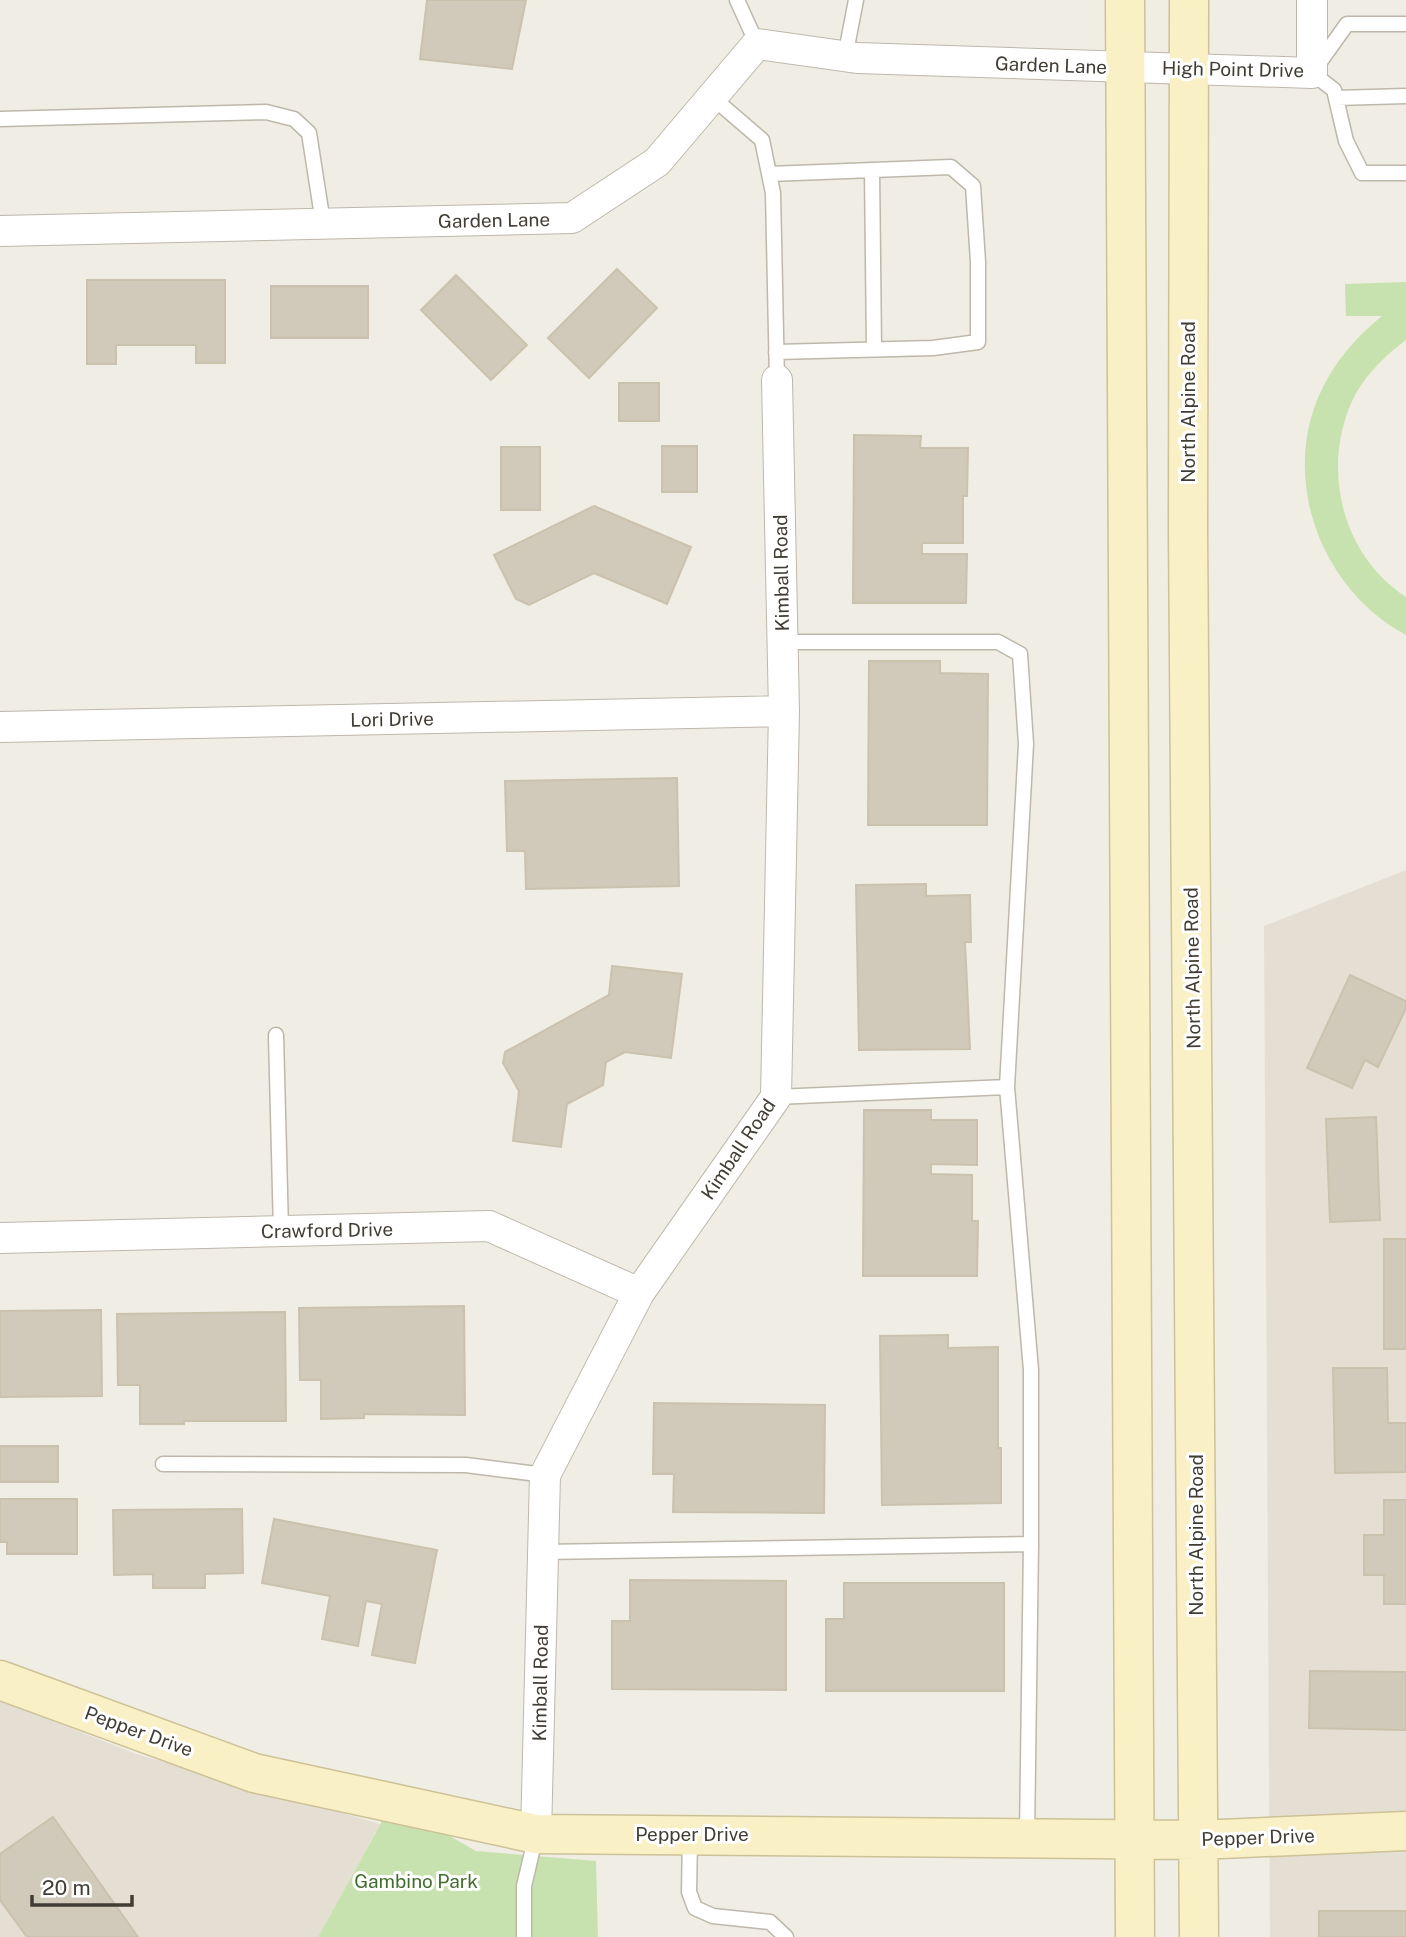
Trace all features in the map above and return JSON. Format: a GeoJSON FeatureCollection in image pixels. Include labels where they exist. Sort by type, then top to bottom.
{"type":"FeatureCollection","features":[{"type":"Feature","properties":{"kind":"main road"},"geometry":{"type":"LineString","coordinates":[[1125,0],[1135,1937]]}},
{"type":"Feature","properties":{"kind":"main road","name":"North Alpine Road"},"geometry":{"type":"LineString","coordinates":[[1189,0],[1188,531],[1199,1937]]}},
{"type":"Feature","properties":{"kind":"main road","name":"Pepper Drive"},"geometry":{"type":"LineString","coordinates":[[2,1685],[254,1773],[536,1833],[1198,1840],[1406,1831]]}},
{"type":"Feature","properties":{"kind":"street","name":"High Point Drive"},"geometry":{"type":"LineString","coordinates":[[1125,68],[1312,73],[1312,0]]}},
{"type":"Feature","properties":{"kind":"street","name":"Garden Lane"},"geometry":{"type":"LineString","coordinates":[[0,231],[572,218],[657,162],[757,44],[845,57],[1125,68]]}},
{"type":"Feature","properties":{"kind":"street","name":"Kimball Road"},"geometry":{"type":"LineString","coordinates":[[536,1833],[545,1475],[639,1293],[776,1097],[784,711],[777,366]]}},
{"type":"Feature","properties":{"kind":"street","name":"Lori Drive"},"geometry":{"type":"LineString","coordinates":[[0,727],[784,711]]}},
{"type":"Feature","properties":{"kind":"street","name":"Crawford Drive"},"geometry":{"type":"LineString","coordinates":[[0,1238],[489,1226],[639,1293]]}},
{"type":"Feature","properties":{"kind":"lane"},"geometry":{"type":"LineString","coordinates":[[737,0],[757,44]]}},
{"type":"Feature","properties":{"kind":"lane"},"geometry":{"type":"LineString","coordinates":[[845,57],[854,2]]}},
{"type":"Feature","properties":{"kind":"lane"},"geometry":{"type":"LineString","coordinates":[[1406,24],[1347,24],[1312,73],[1334,90],[1346,141],[1363,173],[1406,173]]}},
{"type":"Feature","properties":{"kind":"lane"},"geometry":{"type":"LineString","coordinates":[[1336,98],[1406,96]]}},
{"type":"Feature","properties":{"kind":"lane"},"geometry":{"type":"LineString","coordinates":[[712,97],[762,140],[769,174],[774,193],[777,366],[874,349],[933,348],[978,342],[978,262],[973,187],[951,167],[769,174]]}},
{"type":"Feature","properties":{"kind":"lane"},"geometry":{"type":"LineString","coordinates":[[0,119],[266,112],[294,119],[309,132],[323,223]]}},
{"type":"Feature","properties":{"kind":"lane"},"geometry":{"type":"LineString","coordinates":[[872,170],[874,349]]}},
{"type":"Feature","properties":{"kind":"lane"},"geometry":{"type":"LineString","coordinates":[[782,642],[998,642],[1020,654],[1026,744],[1007,1087],[1031,1370],[1027,1839]]}},
{"type":"Feature","properties":{"kind":"lane"},"geometry":{"type":"LineString","coordinates":[[276,1034],[281,1231]]}},
{"type":"Feature","properties":{"kind":"lane"},"geometry":{"type":"LineString","coordinates":[[776,1097],[1007,1087]]}},
{"type":"Feature","properties":{"kind":"lane"},"geometry":{"type":"LineString","coordinates":[[163,1464],[466,1465],[545,1475]]}},
{"type":"Feature","properties":{"kind":"lane"},"geometry":{"type":"LineString","coordinates":[[543,1552],[1031,1544]]}},
{"type":"Feature","properties":{"kind":"lane"},"geometry":{"type":"LineString","coordinates":[[524,1937],[524,1886],[536,1833]]}},
{"type":"Feature","properties":{"kind":"lane"},"geometry":{"type":"LineString","coordinates":[[691,1833],[689,1892],[695,1908],[713,1916],[770,1922],[786,1937]]}},
{"type":"Feature","properties":{"kind":"shaded area"},"geometry":{"type":"Polygon","coordinates":[[[1406,870],[1406,1937],[1270,1937],[1264,926],[1406,870]]]}},
{"type":"Feature","properties":{"kind":"shaded area"},"geometry":{"type":"Polygon","coordinates":[[[0,1700],[136,1754],[380,1824],[318,1937],[0,1937],[0,1700]]]}},
{"type":"Feature","properties":{"kind":"green space"},"geometry":{"type":"Polygon","coordinates":[[[1406,282],[1406,340],[1365,379],[1355,395],[1344,422],[1338,478],[1343,506],[1365,557],[1383,579],[1406,597],[1406,635],[1375,614],[1348,587],[1328,556],[1314,521],[1306,485],[1306,448],[1313,411],[1329,376],[1353,343],[1382,316],[1346,316],[1345,284],[1406,282]]]}},
{"type":"Feature","properties":{"kind":"green space","name":"Gambino Park"},"geometry":{"type":"Polygon","coordinates":[[[392,1803],[476,1851],[596,1861],[598,1937],[318,1937],[392,1803]]]}},
{"type":"Feature","properties":{"kind":"building"},"geometry":{"type":"Polygon","coordinates":[[[427,0],[526,0],[512,69],[420,59],[427,0]]]}},
{"type":"Feature","properties":{"kind":"building"},"geometry":{"type":"Polygon","coordinates":[[[617,269],[657,308],[589,378],[548,338],[617,269]]]}},
{"type":"Feature","properties":{"kind":"building"},"geometry":{"type":"Polygon","coordinates":[[[456,275],[527,345],[491,380],[421,310],[456,275]]]}},
{"type":"Feature","properties":{"kind":"building"},"geometry":{"type":"Polygon","coordinates":[[[87,280],[225,280],[225,363],[196,363],[196,345],[116,345],[116,364],[87,364],[87,280]]]}},
{"type":"Feature","properties":{"kind":"building"},"geometry":{"type":"Polygon","coordinates":[[[271,286],[368,286],[368,338],[271,338],[271,286]]]}},
{"type":"Feature","properties":{"kind":"building"},"geometry":{"type":"Polygon","coordinates":[[[619,383],[659,383],[659,421],[619,421],[619,383]]]}},
{"type":"Feature","properties":{"kind":"building"},"geometry":{"type":"Polygon","coordinates":[[[854,435],[921,436],[920,448],[968,448],[967,496],[963,496],[963,543],[922,543],[922,554],[967,554],[966,603],[853,603],[854,435]]]}},
{"type":"Feature","properties":{"kind":"building"},"geometry":{"type":"Polygon","coordinates":[[[662,446],[697,446],[697,492],[662,492],[662,446]]]}},
{"type":"Feature","properties":{"kind":"building"},"geometry":{"type":"Polygon","coordinates":[[[501,447],[540,447],[540,510],[501,510],[501,447]]]}},
{"type":"Feature","properties":{"kind":"building"},"geometry":{"type":"Polygon","coordinates":[[[594,506],[691,547],[667,604],[594,573],[529,605],[516,599],[494,555],[594,506]]]}},
{"type":"Feature","properties":{"kind":"building"},"geometry":{"type":"Polygon","coordinates":[[[869,661],[940,661],[940,673],[988,674],[987,825],[868,825],[869,661]]]}},
{"type":"Feature","properties":{"kind":"building"},"geometry":{"type":"Polygon","coordinates":[[[677,778],[679,886],[526,889],[525,851],[507,851],[505,781],[677,778]]]}},
{"type":"Feature","properties":{"kind":"building"},"geometry":{"type":"Polygon","coordinates":[[[926,884],[926,896],[970,895],[971,942],[965,942],[970,1049],[859,1050],[856,885],[926,884]]]}},
{"type":"Feature","properties":{"kind":"building"},"geometry":{"type":"Polygon","coordinates":[[[612,966],[682,974],[671,1058],[625,1052],[606,1062],[603,1085],[567,1104],[561,1147],[513,1141],[519,1091],[503,1063],[505,1052],[609,995],[612,966]]]}},
{"type":"Feature","properties":{"kind":"building"},"geometry":{"type":"Polygon","coordinates":[[[1350,975],[1406,1001],[1406,1008],[1378,1067],[1365,1060],[1352,1088],[1307,1068],[1350,975]]]}},
{"type":"Feature","properties":{"kind":"building"},"geometry":{"type":"Polygon","coordinates":[[[864,1110],[931,1110],[931,1120],[977,1120],[977,1165],[931,1164],[931,1174],[972,1175],[972,1221],[978,1221],[977,1276],[863,1276],[864,1110]]]}},
{"type":"Feature","properties":{"kind":"building"},"geometry":{"type":"Polygon","coordinates":[[[1376,1117],[1380,1220],[1330,1222],[1326,1119],[1376,1117]]]}},
{"type":"Feature","properties":{"kind":"building"},"geometry":{"type":"Polygon","coordinates":[[[1384,1239],[1406,1239],[1406,1349],[1384,1349],[1384,1239]]]}},
{"type":"Feature","properties":{"kind":"building"},"geometry":{"type":"Polygon","coordinates":[[[464,1306],[465,1415],[364,1414],[364,1418],[321,1419],[321,1380],[300,1380],[299,1308],[464,1306]]]}},
{"type":"Feature","properties":{"kind":"building"},"geometry":{"type":"Polygon","coordinates":[[[101,1310],[102,1396],[0,1397],[0,1311],[101,1310]]]}},
{"type":"Feature","properties":{"kind":"building"},"geometry":{"type":"Polygon","coordinates":[[[285,1312],[286,1421],[140,1424],[140,1385],[118,1385],[117,1314],[285,1312]]]}},
{"type":"Feature","properties":{"kind":"building"},"geometry":{"type":"Polygon","coordinates":[[[948,1335],[948,1348],[998,1347],[1001,1503],[882,1505],[880,1336],[948,1335]]]}},
{"type":"Feature","properties":{"kind":"building"},"geometry":{"type":"Polygon","coordinates":[[[1333,1368],[1387,1368],[1388,1423],[1406,1423],[1406,1472],[1335,1473],[1333,1368]]]}},
{"type":"Feature","properties":{"kind":"building"},"geometry":{"type":"Polygon","coordinates":[[[654,1403],[825,1405],[824,1513],[673,1512],[674,1474],[653,1474],[654,1403]]]}},
{"type":"Feature","properties":{"kind":"building"},"geometry":{"type":"Polygon","coordinates":[[[0,1446],[58,1446],[58,1482],[0,1482],[0,1446]]]}},
{"type":"Feature","properties":{"kind":"building"},"geometry":{"type":"Polygon","coordinates":[[[0,1499],[77,1499],[77,1554],[7,1554],[7,1542],[0,1542],[0,1499]]]}},
{"type":"Feature","properties":{"kind":"building"},"geometry":{"type":"Polygon","coordinates":[[[1384,1500],[1406,1500],[1406,1604],[1384,1604],[1384,1575],[1364,1575],[1364,1535],[1384,1535],[1384,1500]]]}},
{"type":"Feature","properties":{"kind":"building"},"geometry":{"type":"Polygon","coordinates":[[[242,1509],[243,1573],[205,1574],[205,1588],[153,1588],[153,1574],[114,1575],[113,1510],[242,1509]]]}},
{"type":"Feature","properties":{"kind":"building"},"geometry":{"type":"Polygon","coordinates":[[[274,1519],[437,1550],[415,1663],[372,1655],[382,1604],[366,1601],[358,1646],[322,1639],[330,1596],[262,1583],[274,1519]]]}},
{"type":"Feature","properties":{"kind":"building"},"geometry":{"type":"Polygon","coordinates":[[[630,1580],[786,1581],[786,1690],[612,1689],[612,1621],[630,1621],[630,1580]]]}},
{"type":"Feature","properties":{"kind":"building"},"geometry":{"type":"Polygon","coordinates":[[[844,1583],[1004,1583],[1004,1691],[826,1691],[826,1619],[844,1619],[844,1583]]]}},
{"type":"Feature","properties":{"kind":"building"},"geometry":{"type":"Polygon","coordinates":[[[1310,1671],[1406,1672],[1406,1730],[1309,1728],[1310,1671]]]}},
{"type":"Feature","properties":{"kind":"building"},"geometry":{"type":"Polygon","coordinates":[[[53,1817],[138,1937],[27,1937],[0,1900],[0,1854],[53,1817]]]}},
{"type":"Feature","properties":{"kind":"building"},"geometry":{"type":"Polygon","coordinates":[[[1319,1911],[1406,1911],[1406,1937],[1319,1937],[1319,1911]]]}}]}
